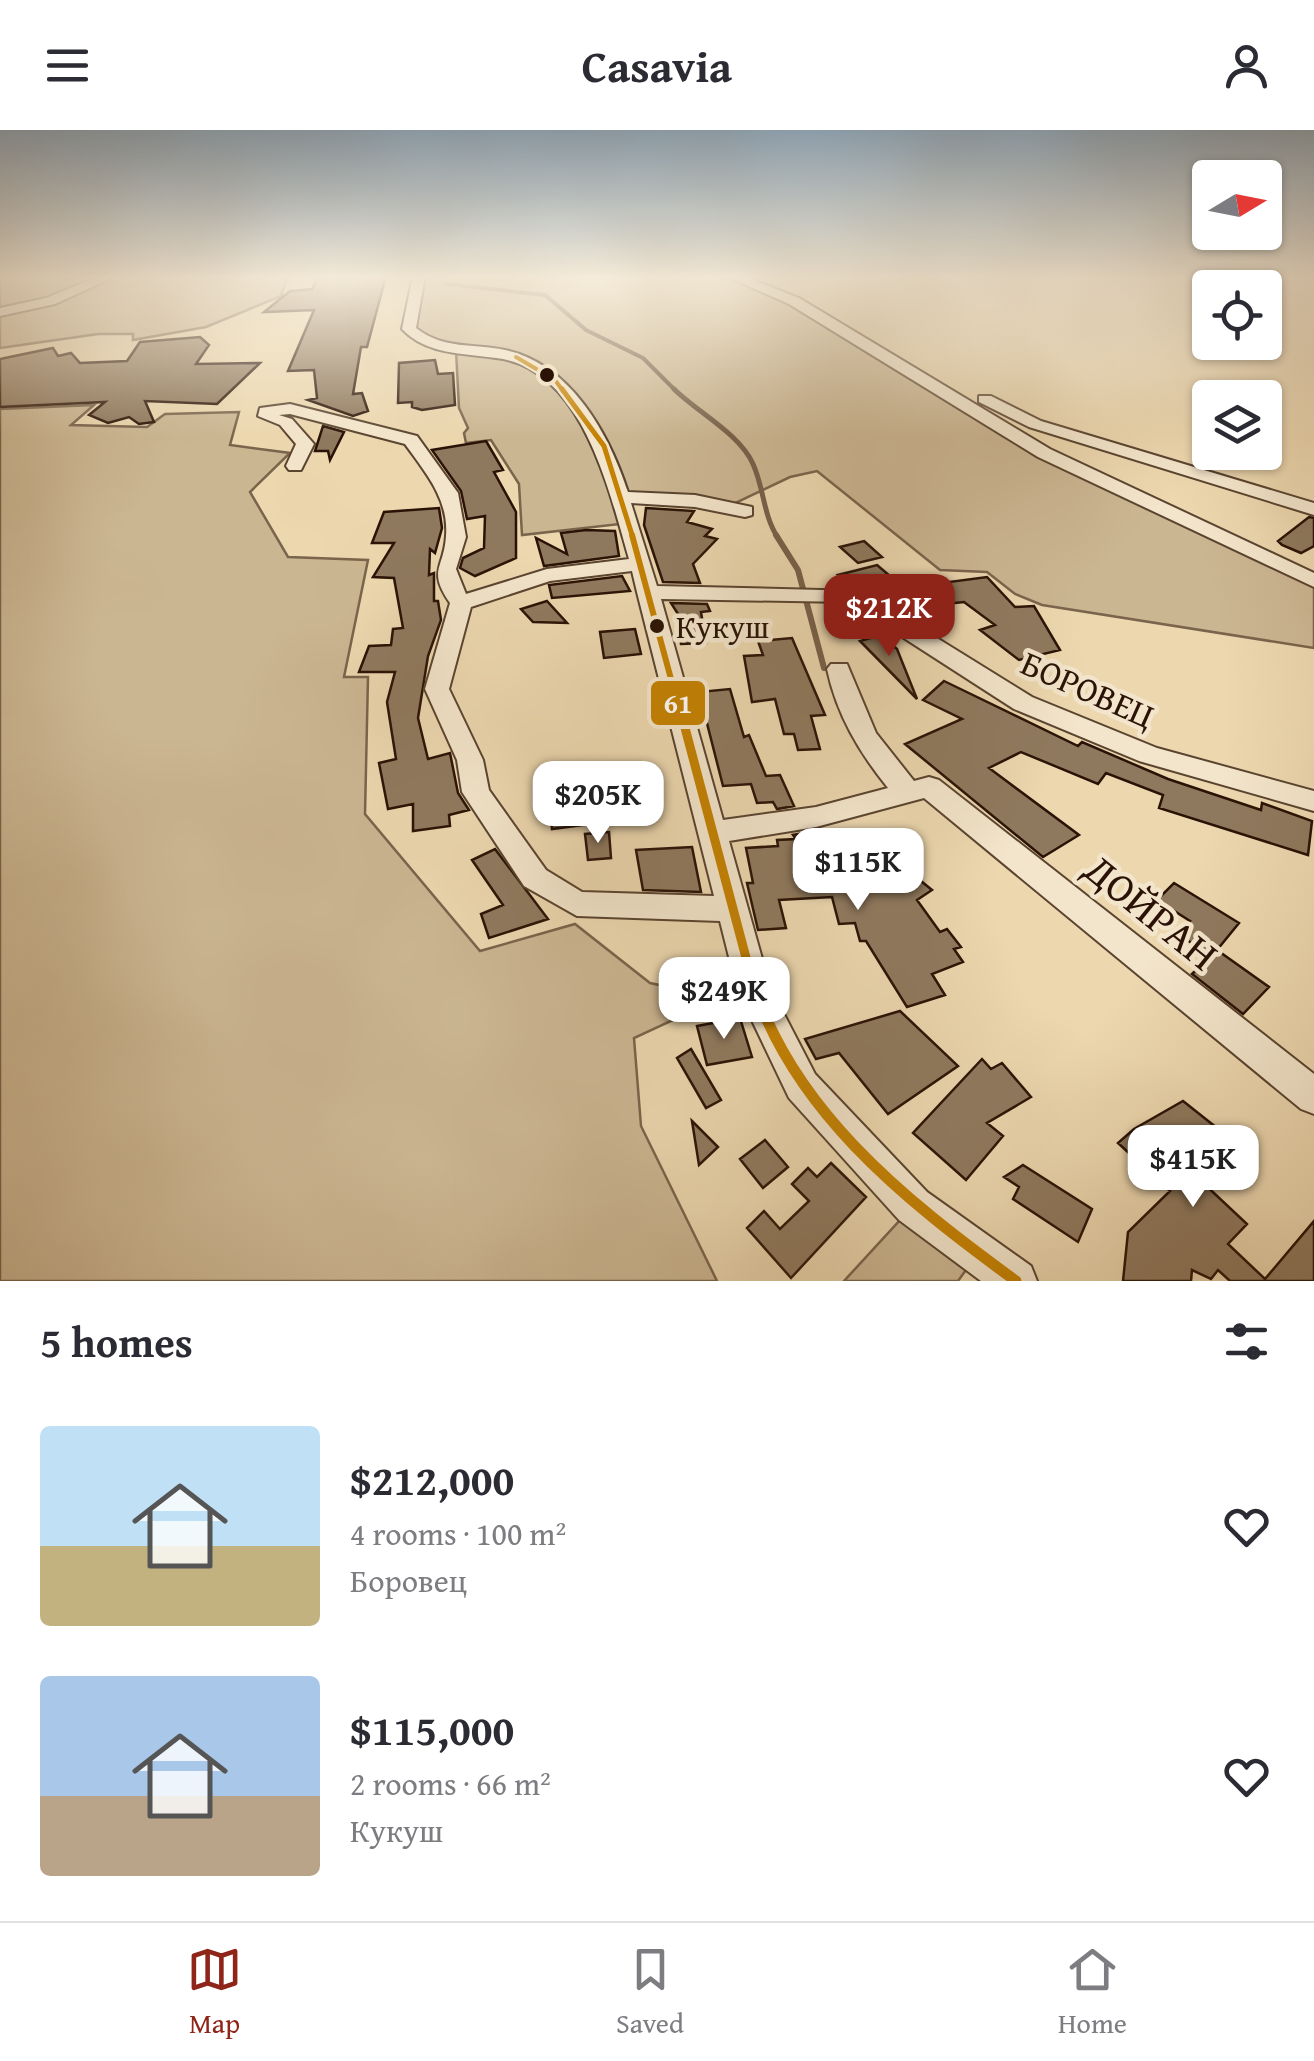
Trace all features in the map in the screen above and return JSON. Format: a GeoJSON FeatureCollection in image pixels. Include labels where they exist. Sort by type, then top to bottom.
{"type":"FeatureCollection","features":[{"type":"Feature","properties":{"kind":"street"},"geometry":{"type":"LineString","coordinates":[[410,330],[437,345],[485,340],[555,380],[604,446],[645,578],[754,989],[802,1086],[913,1206],[1016,1281]]}},
{"type":"Feature","properties":{"kind":"street"},"geometry":{"type":"LineString","coordinates":[[484,330],[485,340]]}},
{"type":"Feature","properties":{"kind":"street"},"geometry":{"type":"LineString","coordinates":[[842,330],[1044,452],[1314,581]]}},
{"type":"Feature","properties":{"kind":"street"},"geometry":{"type":"LineString","coordinates":[[942,389],[970,392],[1035,424],[1314,509]]}},
{"type":"Feature","properties":{"kind":"street"},"geometry":{"type":"LineString","coordinates":[[295,466],[305,444],[286,422],[266,416],[266,411],[290,410],[410,440],[450,493],[456,537],[446,569],[449,586],[462,604]]}},
{"type":"Feature","properties":{"kind":"street"},"geometry":{"type":"LineString","coordinates":[[620,497],[696,501],[745,510]]}},
{"type":"Feature","properties":{"kind":"street"},"geometry":{"type":"LineString","coordinates":[[1206,530],[1234,532],[1314,565]]}},
{"type":"Feature","properties":{"kind":"street"},"geometry":{"type":"LineString","coordinates":[[462,604],[547,574],[645,578]]}},
{"type":"Feature","properties":{"kind":"street","name":"БОРОВЕЦ"},"geometry":{"type":"LineString","coordinates":[[645,578],[807,596],[853,596],[1023,703],[1148,755],[1314,801]]}},
{"type":"Feature","properties":{"kind":"street"},"geometry":{"type":"LineString","coordinates":[[462,604],[437,689],[470,760],[476,792],[535,878],[578,904],[732,909]]}},
{"type":"Feature","properties":{"kind":"street","name":"ДОЙРАН"},"geometry":{"type":"LineString","coordinates":[[840,669],[846,703],[870,748],[921,792],[1314,1096]]}},
{"type":"Feature","properties":{"kind":"street"},"geometry":{"type":"LineString","coordinates":[[714,832],[816,817],[921,792]]}},
{"type":"Feature","properties":{"kind":"shaded area"},"geometry":{"type":"Polygon","coordinates":[[[0,330],[191,330],[133,340],[133,334],[98,334],[0,348],[0,330]]]}},
{"type":"Feature","properties":{"kind":"shaded area"},"geometry":{"type":"Polygon","coordinates":[[[411,330],[837,330],[1044,453],[1314,581],[1314,648],[1042,605],[1015,594],[987,572],[940,570],[817,471],[790,477],[725,508],[621,497],[629,523],[522,535],[519,484],[491,440],[466,443],[464,433],[468,428],[459,408],[456,350],[411,330]]]}},
{"type":"Feature","properties":{"kind":"shaded area"},"geometry":{"type":"Polygon","coordinates":[[[94,405],[71,425],[147,427],[165,414],[239,412],[230,445],[290,453],[250,492],[288,557],[368,560],[344,677],[368,677],[365,814],[480,951],[575,924],[650,983],[694,992],[701,1007],[634,1038],[641,1126],[717,1281],[0,1281],[0,409],[94,405]]]}},
{"type":"Feature","properties":{"kind":"shaded area"},"geometry":{"type":"Polygon","coordinates":[[[913,1206],[976,1256],[958,1281],[844,1281],[913,1206]]]}},
{"type":"Feature","properties":{"kind":"building"},"geometry":{"type":"Polygon","coordinates":[[[306,330],[372,330],[367,347],[361,347],[353,394],[362,393],[368,411],[353,416],[308,400],[317,398],[314,370],[288,371],[306,330]]]}},
{"type":"Feature","properties":{"kind":"building"},"geometry":{"type":"Polygon","coordinates":[[[200,337],[209,345],[196,364],[260,363],[217,404],[145,401],[154,422],[139,424],[129,417],[108,423],[89,415],[105,402],[0,407],[0,359],[53,348],[58,356],[71,353],[80,363],[127,361],[140,342],[200,337]]]}},
{"type":"Feature","properties":{"kind":"building"},"geometry":{"type":"Polygon","coordinates":[[[435,360],[438,374],[453,373],[455,405],[422,410],[412,407],[412,402],[398,403],[399,363],[435,360]]]}},
{"type":"Feature","properties":{"kind":"building"},"geometry":{"type":"Polygon","coordinates":[[[323,426],[344,432],[330,460],[328,451],[315,451],[323,426]]]}},
{"type":"Feature","properties":{"kind":"building"},"geometry":{"type":"Polygon","coordinates":[[[486,441],[503,470],[494,472],[516,512],[516,558],[475,576],[460,568],[463,558],[484,548],[485,516],[467,519],[461,491],[432,450],[486,441]]]}},
{"type":"Feature","properties":{"kind":"building"},"geometry":{"type":"Polygon","coordinates":[[[439,508],[442,528],[435,553],[430,549],[429,575],[434,573],[434,601],[438,601],[441,620],[428,656],[418,718],[428,759],[450,753],[458,793],[469,810],[449,815],[450,826],[413,831],[413,804],[388,809],[379,763],[396,759],[387,702],[395,672],[359,672],[369,646],[391,645],[393,629],[403,628],[394,578],[373,577],[394,543],[372,543],[384,512],[439,508]]]}},
{"type":"Feature","properties":{"kind":"building"},"geometry":{"type":"Polygon","coordinates":[[[646,508],[694,511],[687,522],[712,529],[705,536],[717,539],[693,564],[700,583],[663,582],[644,525],[646,508]]]}},
{"type":"Feature","properties":{"kind":"building"},"geometry":{"type":"Polygon","coordinates":[[[1309,517],[1314,518],[1314,546],[1301,553],[1278,541],[1309,517]]]}},
{"type":"Feature","properties":{"kind":"building"},"geometry":{"type":"Polygon","coordinates":[[[615,531],[619,556],[544,566],[536,538],[567,554],[561,533],[615,531]]]}},
{"type":"Feature","properties":{"kind":"building"},"geometry":{"type":"Polygon","coordinates":[[[864,541],[882,557],[858,563],[840,547],[864,541]]]}},
{"type":"Feature","properties":{"kind":"building"},"geometry":{"type":"Polygon","coordinates":[[[877,565],[904,588],[987,577],[1015,607],[1034,606],[1060,650],[1019,660],[980,630],[995,625],[964,602],[898,609],[863,588],[851,587],[838,575],[877,565]]]}},
{"type":"Feature","properties":{"kind":"building"},"geometry":{"type":"Polygon","coordinates":[[[622,576],[630,591],[552,598],[549,585],[622,576]]]}},
{"type":"Feature","properties":{"kind":"building"},"geometry":{"type":"Polygon","coordinates":[[[547,601],[567,623],[533,622],[521,609],[547,601]]]}},
{"type":"Feature","properties":{"kind":"building"},"geometry":{"type":"Polygon","coordinates":[[[671,603],[707,604],[710,611],[701,612],[706,643],[681,644],[678,614],[671,603]]]}},
{"type":"Feature","properties":{"kind":"building"},"geometry":{"type":"Polygon","coordinates":[[[635,629],[641,654],[604,658],[600,632],[635,629]]]}},
{"type":"Feature","properties":{"kind":"building"},"geometry":{"type":"Polygon","coordinates":[[[881,635],[897,649],[917,699],[860,641],[881,635]]]}},
{"type":"Feature","properties":{"kind":"building"},"geometry":{"type":"Polygon","coordinates":[[[792,638],[825,715],[811,716],[820,749],[798,750],[794,734],[784,734],[775,699],[752,702],[744,656],[763,655],[758,641],[792,638]]]}},
{"type":"Feature","properties":{"kind":"building"},"geometry":{"type":"Polygon","coordinates":[[[944,681],[1078,746],[1082,742],[1168,779],[1261,810],[1262,803],[1312,821],[1308,855],[1159,808],[1163,795],[1106,773],[1098,784],[1021,752],[989,768],[1079,835],[1043,857],[905,744],[962,719],[923,700],[944,681]]]}},
{"type":"Feature","properties":{"kind":"building"},"geometry":{"type":"Polygon","coordinates":[[[730,689],[744,737],[749,735],[766,776],[780,775],[794,806],[777,809],[773,802],[757,803],[751,784],[723,786],[699,692],[730,689]]]}},
{"type":"Feature","properties":{"kind":"building"},"geometry":{"type":"Polygon","coordinates":[[[586,795],[591,824],[552,829],[550,811],[586,795]]]}},
{"type":"Feature","properties":{"kind":"building"},"geometry":{"type":"Polygon","coordinates":[[[609,832],[611,858],[588,860],[585,834],[609,832]]]}},
{"type":"Feature","properties":{"kind":"building"},"geometry":{"type":"Polygon","coordinates":[[[811,832],[825,878],[868,875],[872,889],[905,868],[932,890],[917,900],[940,932],[947,929],[961,947],[954,949],[963,962],[932,974],[945,995],[907,1007],[866,941],[860,941],[855,923],[839,924],[832,897],[779,900],[786,928],[758,930],[747,883],[753,883],[746,848],[778,846],[777,840],[796,839],[793,835],[811,832]]]}},
{"type":"Feature","properties":{"kind":"building"},"geometry":{"type":"Polygon","coordinates":[[[692,847],[701,892],[643,890],[636,850],[692,847]]]}},
{"type":"Feature","properties":{"kind":"building"},"geometry":{"type":"Polygon","coordinates":[[[495,849],[548,919],[489,938],[481,914],[503,905],[472,860],[495,849]]]}},
{"type":"Feature","properties":{"kind":"building"},"geometry":{"type":"Polygon","coordinates":[[[1174,883],[1239,923],[1217,950],[1269,987],[1243,1014],[1192,974],[1211,956],[1178,934],[1190,921],[1157,900],[1174,883]]]}},
{"type":"Feature","properties":{"kind":"building"},"geometry":{"type":"Polygon","coordinates":[[[900,1011],[958,1066],[888,1114],[839,1053],[816,1059],[805,1039],[900,1011]]]}},
{"type":"Feature","properties":{"kind":"building"},"geometry":{"type":"Polygon","coordinates":[[[740,1018],[752,1057],[707,1065],[697,1026],[740,1018]]]}},
{"type":"Feature","properties":{"kind":"building"},"geometry":{"type":"Polygon","coordinates":[[[691,1049],[721,1100],[706,1108],[677,1058],[691,1049]]]}},
{"type":"Feature","properties":{"kind":"building"},"geometry":{"type":"Polygon","coordinates":[[[982,1059],[991,1069],[1002,1063],[1031,1097],[987,1123],[1003,1136],[966,1180],[913,1133],[982,1059]]]}},
{"type":"Feature","properties":{"kind":"building"},"geometry":{"type":"Polygon","coordinates":[[[1183,1101],[1217,1128],[1214,1138],[1227,1155],[1200,1180],[1247,1224],[1228,1244],[1265,1279],[1314,1221],[1314,1281],[1230,1281],[1218,1270],[1211,1279],[1192,1270],[1191,1281],[1123,1281],[1128,1232],[1170,1191],[1118,1143],[1134,1129],[1183,1101]]]}},
{"type":"Feature","properties":{"kind":"building"},"geometry":{"type":"Polygon","coordinates":[[[692,1121],[718,1147],[699,1165],[692,1121]]]}},
{"type":"Feature","properties":{"kind":"building"},"geometry":{"type":"Polygon","coordinates":[[[765,1140],[788,1167],[763,1188],[740,1159],[765,1140]]]}},
{"type":"Feature","properties":{"kind":"building"},"geometry":{"type":"Polygon","coordinates":[[[831,1163],[866,1197],[791,1278],[747,1228],[764,1211],[780,1229],[809,1201],[792,1184],[808,1168],[817,1177],[831,1163]]]}},
{"type":"Feature","properties":{"kind":"building"},"geometry":{"type":"Polygon","coordinates":[[[1023,1165],[1092,1209],[1078,1242],[1013,1199],[1019,1187],[1004,1177],[1023,1165]]]}},
{"type":"Feature","properties":{"kind":"waterway"},"geometry":{"type":"LineString","coordinates":[[586,330],[643,358],[674,389]]}},
{"type":"Feature","properties":{"kind":"waterway"},"geometry":{"type":"LineString","coordinates":[[674,389],[747,453],[778,538]]}},
{"type":"Feature","properties":{"kind":"waterway"},"geometry":{"type":"LineString","coordinates":[[776,535],[798,570],[824,668]]}},
{"type":"Feature","properties":{"kind":"transit line","name":"61"},"geometry":{"type":"LineString","coordinates":[[516,357],[555,380],[604,446],[641,564],[754,989],[802,1086],[913,1206],[1016,1281]]}},
{"type":"Feature","properties":{"kind":"place","name":"Кукуш"},"geometry":{"type":"Point","coordinates":[657,626]}}]}
